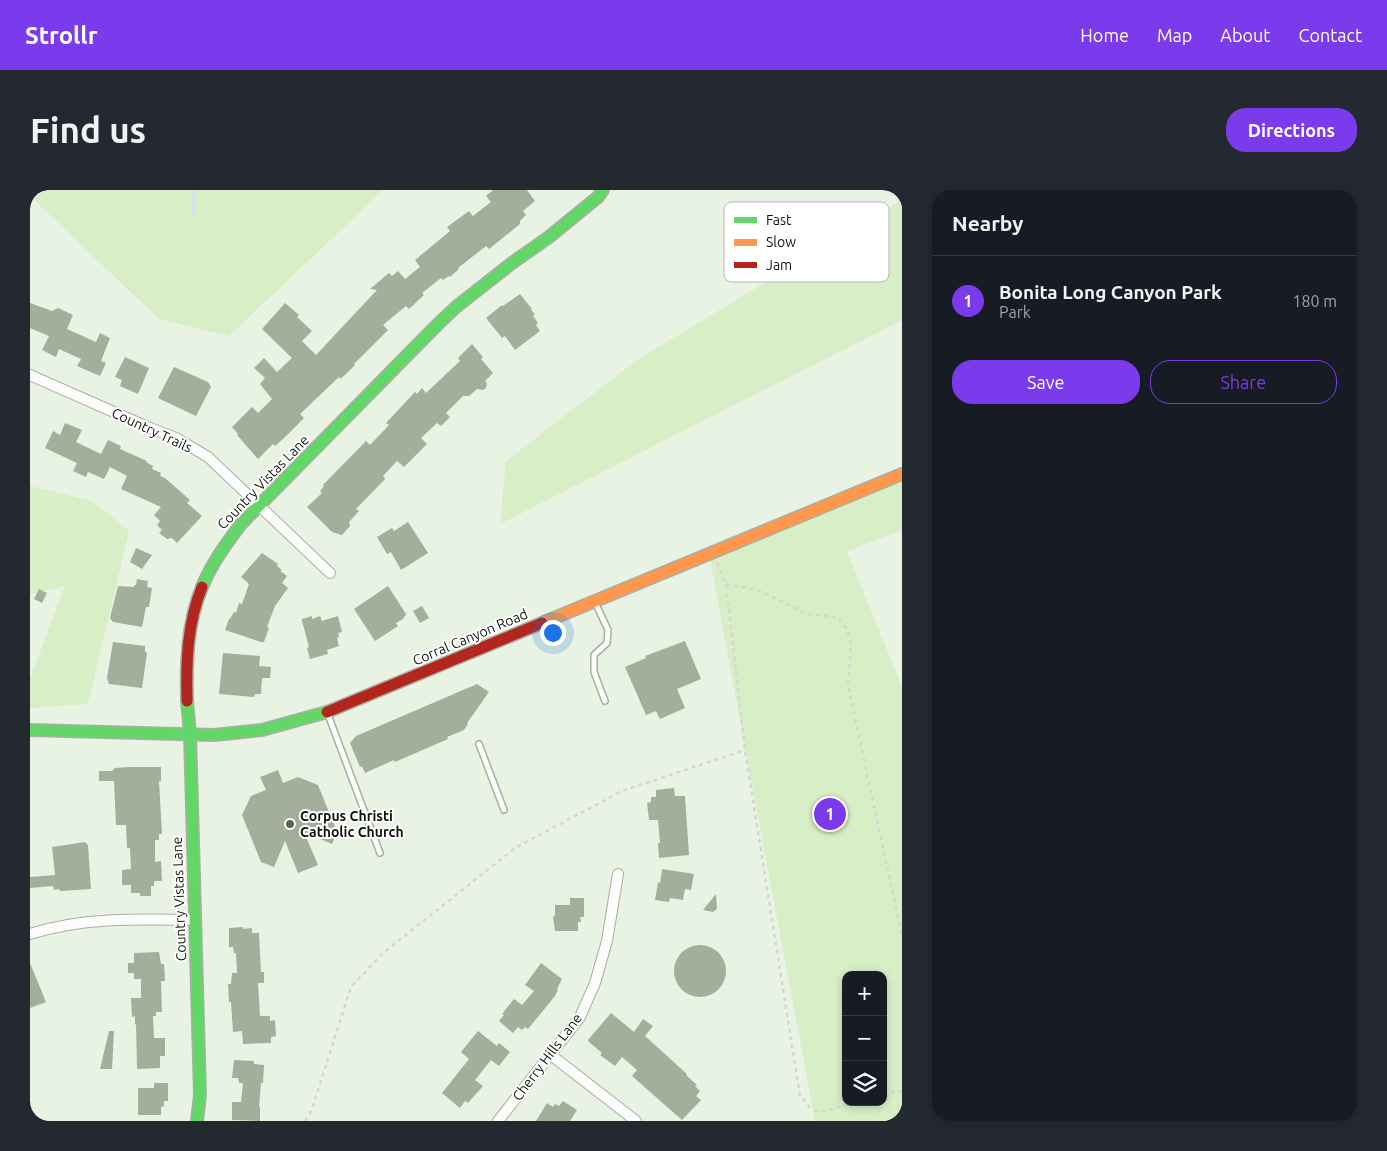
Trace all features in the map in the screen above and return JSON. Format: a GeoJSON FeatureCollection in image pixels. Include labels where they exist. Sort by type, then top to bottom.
{"type":"FeatureCollection","features":[{"type":"Feature","properties":{"kind":"street","name":"Country Vistas Lane"},"geometry":{"type":"LineString","coordinates":[[197,1121],[200,1095],[190,734],[187,705],[187,641],[194,603],[203,580],[220,551],[241,524],[437,325],[512,263],[549,237],[598,197],[603,190]]}},
{"type":"Feature","properties":{"kind":"street","name":"Country Trails"},"geometry":{"type":"LineString","coordinates":[[30,375],[176,438],[208,458],[330,573]]}},
{"type":"Feature","properties":{"kind":"street","name":"Corral Canyon Road"},"geometry":{"type":"LineString","coordinates":[[30,730],[214,735],[262,730],[327,712],[902,474]]}},
{"type":"Feature","properties":{"kind":"street","name":"Cherry Hills Lane"},"geometry":{"type":"LineString","coordinates":[[498,1121],[580,1017],[595,983],[607,941],[618,874]]}},
{"type":"Feature","properties":{"kind":"street"},"geometry":{"type":"LineString","coordinates":[[30,934],[66,925],[96,921],[195,920]]}},
{"type":"Feature","properties":{"kind":"street"},"geometry":{"type":"LineString","coordinates":[[551,1055],[636,1121]]}},
{"type":"Feature","properties":{"kind":"lane"},"geometry":{"type":"LineString","coordinates":[[594,600],[608,630],[607,643],[594,655],[594,672],[605,701]]}},
{"type":"Feature","properties":{"kind":"lane"},"geometry":{"type":"LineString","coordinates":[[327,712],[380,853]]}},
{"type":"Feature","properties":{"kind":"lane"},"geometry":{"type":"LineString","coordinates":[[479,744],[504,810]]}},
{"type":"Feature","properties":{"kind":"path"},"geometry":{"type":"LineString","coordinates":[[712,553],[726,584],[744,750],[800,1096],[811,1108],[819,1112],[844,1106]]}},
{"type":"Feature","properties":{"kind":"path"},"geometry":{"type":"LineString","coordinates":[[726,584],[760,591],[807,614],[837,617],[847,629],[851,643],[848,686],[902,936]]}},
{"type":"Feature","properties":{"kind":"path"},"geometry":{"type":"LineString","coordinates":[[305,1121],[311,1112],[350,986],[383,953],[515,848],[622,791],[744,750]]}},
{"type":"Feature","properties":{"kind":"path"},"geometry":{"type":"LineString","coordinates":[[887,1093],[902,1091]]}},
{"type":"Feature","properties":{"kind":"green space"},"geometry":{"type":"Polygon","coordinates":[[[30,190],[383,190],[229,336],[159,319],[30,196],[30,190]]]}},
{"type":"Feature","properties":{"kind":"green space"},"geometry":{"type":"Polygon","coordinates":[[[902,200],[902,320],[500,524],[506,461],[637,360],[766,282],[889,282],[889,208],[902,200]]]}},
{"type":"Feature","properties":{"kind":"green space"},"geometry":{"type":"Polygon","coordinates":[[[902,473],[902,530],[847,551],[902,687],[902,1121],[815,1121],[709,554],[902,473]]]}},
{"type":"Feature","properties":{"kind":"green space"},"geometry":{"type":"Polygon","coordinates":[[[30,486],[92,501],[129,531],[88,704],[30,708],[30,679],[65,586],[30,594],[30,486]]]}},
{"type":"Feature","properties":{"kind":"building"},"geometry":{"type":"Polygon","coordinates":[[[493,190],[527,190],[535,201],[523,211],[526,215],[520,221],[520,224],[489,249],[486,246],[458,268],[450,277],[443,280],[441,278],[422,293],[424,295],[409,309],[406,306],[383,325],[388,330],[345,375],[340,379],[339,377],[300,414],[304,418],[283,439],[275,446],[273,444],[258,459],[232,427],[252,407],[258,413],[272,399],[260,384],[265,378],[254,368],[264,358],[277,372],[292,358],[262,329],[285,303],[299,315],[297,317],[312,331],[302,341],[316,355],[377,290],[370,289],[389,273],[392,276],[398,271],[405,279],[420,267],[415,260],[450,231],[447,227],[469,211],[473,216],[491,202],[486,196],[493,190]]]}},
{"type":"Feature","properties":{"kind":"building"},"geometry":{"type":"Polygon","coordinates":[[[520,294],[535,314],[533,316],[538,323],[536,325],[540,331],[515,350],[505,336],[502,338],[486,318],[520,294]]]}},
{"type":"Feature","properties":{"kind":"building"},"geometry":{"type":"Polygon","coordinates":[[[30,303],[52,311],[58,308],[73,315],[67,329],[96,342],[100,333],[110,338],[101,361],[106,363],[100,376],[77,366],[81,359],[59,349],[56,357],[42,350],[49,336],[30,328],[30,303]]]}},
{"type":"Feature","properties":{"kind":"building"},"geometry":{"type":"Polygon","coordinates":[[[472,344],[483,357],[481,359],[493,373],[485,381],[487,383],[486,388],[483,390],[477,389],[469,396],[463,396],[446,413],[450,417],[441,426],[437,423],[421,438],[427,444],[404,467],[397,461],[383,476],[385,479],[356,509],[359,511],[349,522],[350,526],[342,535],[332,532],[307,507],[322,493],[320,491],[323,485],[366,441],[370,445],[389,425],[386,423],[415,392],[417,394],[422,388],[426,393],[460,361],[458,358],[472,344]]]}},
{"type":"Feature","properties":{"kind":"building"},"geometry":{"type":"Polygon","coordinates":[[[125,357],[149,368],[138,394],[120,386],[122,380],[115,377],[125,357]]]}},
{"type":"Feature","properties":{"kind":"building"},"geometry":{"type":"Polygon","coordinates":[[[174,367],[208,382],[211,387],[196,416],[158,398],[174,367]]]}},
{"type":"Feature","properties":{"kind":"building"},"geometry":{"type":"Polygon","coordinates":[[[65,423],[82,430],[76,442],[101,454],[108,440],[121,446],[120,449],[147,461],[153,466],[152,469],[161,473],[160,476],[165,478],[190,500],[187,503],[202,516],[177,543],[172,538],[167,539],[159,533],[162,530],[157,525],[160,521],[154,515],[161,507],[121,489],[127,476],[110,467],[104,479],[88,472],[86,477],[73,471],[77,463],[45,448],[53,431],[60,435],[65,423]]]}},
{"type":"Feature","properties":{"kind":"building"},"geometry":{"type":"Polygon","coordinates":[[[408,522],[428,553],[401,570],[391,552],[387,554],[377,537],[392,528],[394,531],[408,522]]]}},
{"type":"Feature","properties":{"kind":"building"},"geometry":{"type":"Polygon","coordinates":[[[136,548],[152,555],[142,569],[130,562],[136,548]]]}},
{"type":"Feature","properties":{"kind":"building"},"geometry":{"type":"Polygon","coordinates":[[[262,553],[278,564],[277,566],[282,570],[280,571],[287,576],[282,583],[288,588],[275,606],[267,627],[269,628],[264,642],[225,630],[229,619],[234,612],[236,613],[239,603],[242,604],[249,584],[241,577],[262,553]]]}},
{"type":"Feature","properties":{"kind":"building"},"geometry":{"type":"Polygon","coordinates":[[[137,579],[148,581],[147,587],[152,588],[149,607],[146,607],[142,627],[113,622],[110,618],[118,586],[134,587],[137,579]]]}},
{"type":"Feature","properties":{"kind":"building"},"geometry":{"type":"Polygon","coordinates":[[[388,586],[406,614],[403,619],[396,623],[398,626],[375,641],[354,609],[388,586]]]}},
{"type":"Feature","properties":{"kind":"building"},"geometry":{"type":"Polygon","coordinates":[[[39,589],[47,593],[42,603],[34,599],[39,589]]]}},
{"type":"Feature","properties":{"kind":"building"},"geometry":{"type":"Polygon","coordinates":[[[422,606],[429,618],[420,623],[413,611],[422,606]]]}},
{"type":"Feature","properties":{"kind":"building"},"geometry":{"type":"Polygon","coordinates":[[[312,616],[312,619],[320,616],[322,621],[338,616],[342,632],[338,633],[339,646],[327,650],[328,654],[310,659],[302,619],[312,616]]]}},
{"type":"Feature","properties":{"kind":"building"},"geometry":{"type":"Polygon","coordinates":[[[685,641],[701,679],[677,689],[685,708],[660,719],[656,711],[646,715],[625,667],[646,658],[645,656],[685,641]]]}},
{"type":"Feature","properties":{"kind":"building"},"geometry":{"type":"Polygon","coordinates":[[[113,642],[145,646],[145,652],[147,653],[142,688],[109,684],[107,678],[113,642]]]}},
{"type":"Feature","properties":{"kind":"building"},"geometry":{"type":"Polygon","coordinates":[[[223,653],[260,656],[259,666],[271,667],[270,678],[262,678],[261,694],[255,694],[254,697],[219,694],[223,653]]]}},
{"type":"Feature","properties":{"kind":"building"},"geometry":{"type":"Polygon","coordinates":[[[477,684],[489,692],[464,730],[447,737],[448,739],[365,773],[362,766],[360,767],[350,743],[356,736],[477,684]]]}},
{"type":"Feature","properties":{"kind":"building"},"geometry":{"type":"Polygon","coordinates":[[[161,767],[161,781],[159,781],[162,834],[159,834],[159,840],[155,840],[155,862],[161,861],[162,881],[154,881],[154,886],[151,886],[151,896],[140,896],[140,893],[131,893],[131,885],[122,885],[122,870],[131,869],[130,848],[127,848],[126,825],[116,825],[114,781],[99,781],[99,771],[112,771],[115,768],[161,767]]]}},
{"type":"Feature","properties":{"kind":"building","name":"Corpus Christi Catholic Church"},"geometry":{"type":"Polygon","coordinates":[[[278,770],[283,783],[298,777],[318,785],[337,832],[332,844],[304,832],[318,865],[298,873],[285,841],[274,867],[261,862],[242,815],[251,796],[266,790],[260,777],[278,770]]]}},
{"type":"Feature","properties":{"kind":"building"},"geometry":{"type":"Polygon","coordinates":[[[674,788],[675,796],[685,796],[689,855],[659,858],[658,820],[649,820],[647,803],[651,802],[651,797],[656,797],[656,790],[674,788]]]}},
{"type":"Feature","properties":{"kind":"building"},"geometry":{"type":"Polygon","coordinates":[[[85,842],[88,845],[91,889],[60,891],[59,889],[54,890],[53,886],[30,888],[30,877],[55,875],[52,847],[85,842]]]}},
{"type":"Feature","properties":{"kind":"building"},"geometry":{"type":"Polygon","coordinates":[[[662,869],[694,874],[691,890],[685,889],[683,900],[670,898],[669,902],[655,900],[662,869]]]}},
{"type":"Feature","properties":{"kind":"building"},"geometry":{"type":"Polygon","coordinates":[[[716,894],[717,909],[713,912],[703,910],[716,894]]]}},
{"type":"Feature","properties":{"kind":"building"},"geometry":{"type":"Polygon","coordinates":[[[570,898],[584,898],[584,917],[580,917],[581,922],[578,922],[578,931],[555,931],[553,917],[555,915],[555,905],[570,905],[570,898]]]}},
{"type":"Feature","properties":{"kind":"building"},"geometry":{"type":"Polygon","coordinates":[[[243,927],[243,929],[252,928],[252,933],[259,933],[261,972],[264,972],[264,983],[258,983],[260,1016],[270,1016],[270,1021],[275,1020],[276,1036],[271,1037],[271,1043],[243,1044],[242,1031],[233,1032],[228,984],[231,984],[232,973],[237,973],[236,953],[234,953],[233,947],[229,947],[229,928],[243,927]]]}},
{"type":"Feature","properties":{"kind":"building"},"geometry":{"type":"Polygon","coordinates":[[[695,945],[705,945],[714,949],[722,957],[726,971],[722,985],[714,993],[705,997],[695,997],[686,993],[678,985],[674,976],[674,966],[678,957],[686,949],[695,945]]]}},
{"type":"Feature","properties":{"kind":"building"},"geometry":{"type":"Polygon","coordinates":[[[159,952],[161,964],[164,964],[165,981],[161,981],[162,1012],[156,1012],[156,1016],[153,1016],[154,1038],[165,1038],[165,1056],[160,1056],[160,1068],[137,1069],[136,1024],[135,1016],[132,1017],[131,998],[141,998],[141,979],[134,979],[134,973],[128,973],[128,963],[134,963],[134,953],[159,952]]]}},
{"type":"Feature","properties":{"kind":"building"},"geometry":{"type":"Polygon","coordinates":[[[30,963],[46,1002],[30,1008],[30,963]]]}},
{"type":"Feature","properties":{"kind":"building"},"geometry":{"type":"Polygon","coordinates":[[[541,963],[562,979],[558,990],[528,1029],[525,1027],[522,1030],[518,1027],[513,1033],[499,1021],[514,999],[522,1005],[534,991],[525,985],[541,963]]]}},
{"type":"Feature","properties":{"kind":"building"},"geometry":{"type":"Polygon","coordinates":[[[611,1013],[634,1032],[643,1019],[653,1026],[645,1036],[697,1085],[695,1086],[700,1091],[696,1096],[701,1100],[682,1120],[632,1076],[637,1070],[622,1057],[615,1066],[600,1055],[602,1053],[589,1042],[588,1040],[611,1013]]]}},
{"type":"Feature","properties":{"kind":"building"},"geometry":{"type":"Polygon","coordinates":[[[109,1031],[114,1031],[112,1069],[100,1069],[109,1031]]]}},
{"type":"Feature","properties":{"kind":"building"},"geometry":{"type":"Polygon","coordinates":[[[478,1031],[497,1046],[499,1043],[510,1052],[499,1066],[491,1060],[475,1080],[483,1086],[468,1103],[465,1101],[460,1108],[442,1093],[469,1059],[461,1052],[478,1031]]]}},
{"type":"Feature","properties":{"kind":"building"},"geometry":{"type":"Polygon","coordinates":[[[234,1060],[254,1061],[254,1064],[264,1065],[259,1107],[260,1121],[232,1120],[232,1102],[241,1102],[243,1083],[239,1083],[238,1078],[232,1078],[234,1060]]]}},
{"type":"Feature","properties":{"kind":"building"},"geometry":{"type":"Polygon","coordinates":[[[154,1083],[168,1083],[168,1101],[164,1101],[164,1106],[161,1107],[161,1115],[138,1115],[138,1088],[154,1088],[154,1083]]]}},
{"type":"Feature","properties":{"kind":"building"},"geometry":{"type":"Polygon","coordinates":[[[563,1101],[577,1110],[570,1121],[536,1121],[547,1103],[553,1107],[555,1104],[559,1106],[563,1101]]]}},
{"type":"Feature","properties":{"kind":"waterway"},"geometry":{"type":"LineString","coordinates":[[194,190],[194,214]]}},
{"type":"Feature","properties":{"kind":"traffic: fast"},"geometry":{"type":"LineString","coordinates":[[202,587],[215,562],[241,524],[437,325],[456,307],[549,237],[598,197],[603,190]]}},
{"type":"Feature","properties":{"kind":"traffic: fast"},"geometry":{"type":"LineString","coordinates":[[187,701],[190,734],[200,1095],[197,1121]]}},
{"type":"Feature","properties":{"kind":"traffic: fast"},"geometry":{"type":"LineString","coordinates":[[30,730],[214,735],[262,730],[327,712]]}},
{"type":"Feature","properties":{"kind":"traffic: slow"},"geometry":{"type":"LineString","coordinates":[[542,623],[902,474]]}},
{"type":"Feature","properties":{"kind":"traffic: jam"},"geometry":{"type":"LineString","coordinates":[[187,701],[188,643],[193,615],[202,587]]}},
{"type":"Feature","properties":{"kind":"traffic: jam"},"geometry":{"type":"LineString","coordinates":[[327,712],[542,623]]}},
{"type":"Feature","properties":{"kind":"place","name":"Bonita Long Canyon Park"},"geometry":{"type":"Point","coordinates":[830,814]}},
{"type":"Feature","properties":{"kind":"place","name":"Corpus Christi Catholic Church"},"geometry":{"type":"Point","coordinates":[290,824]}}]}
